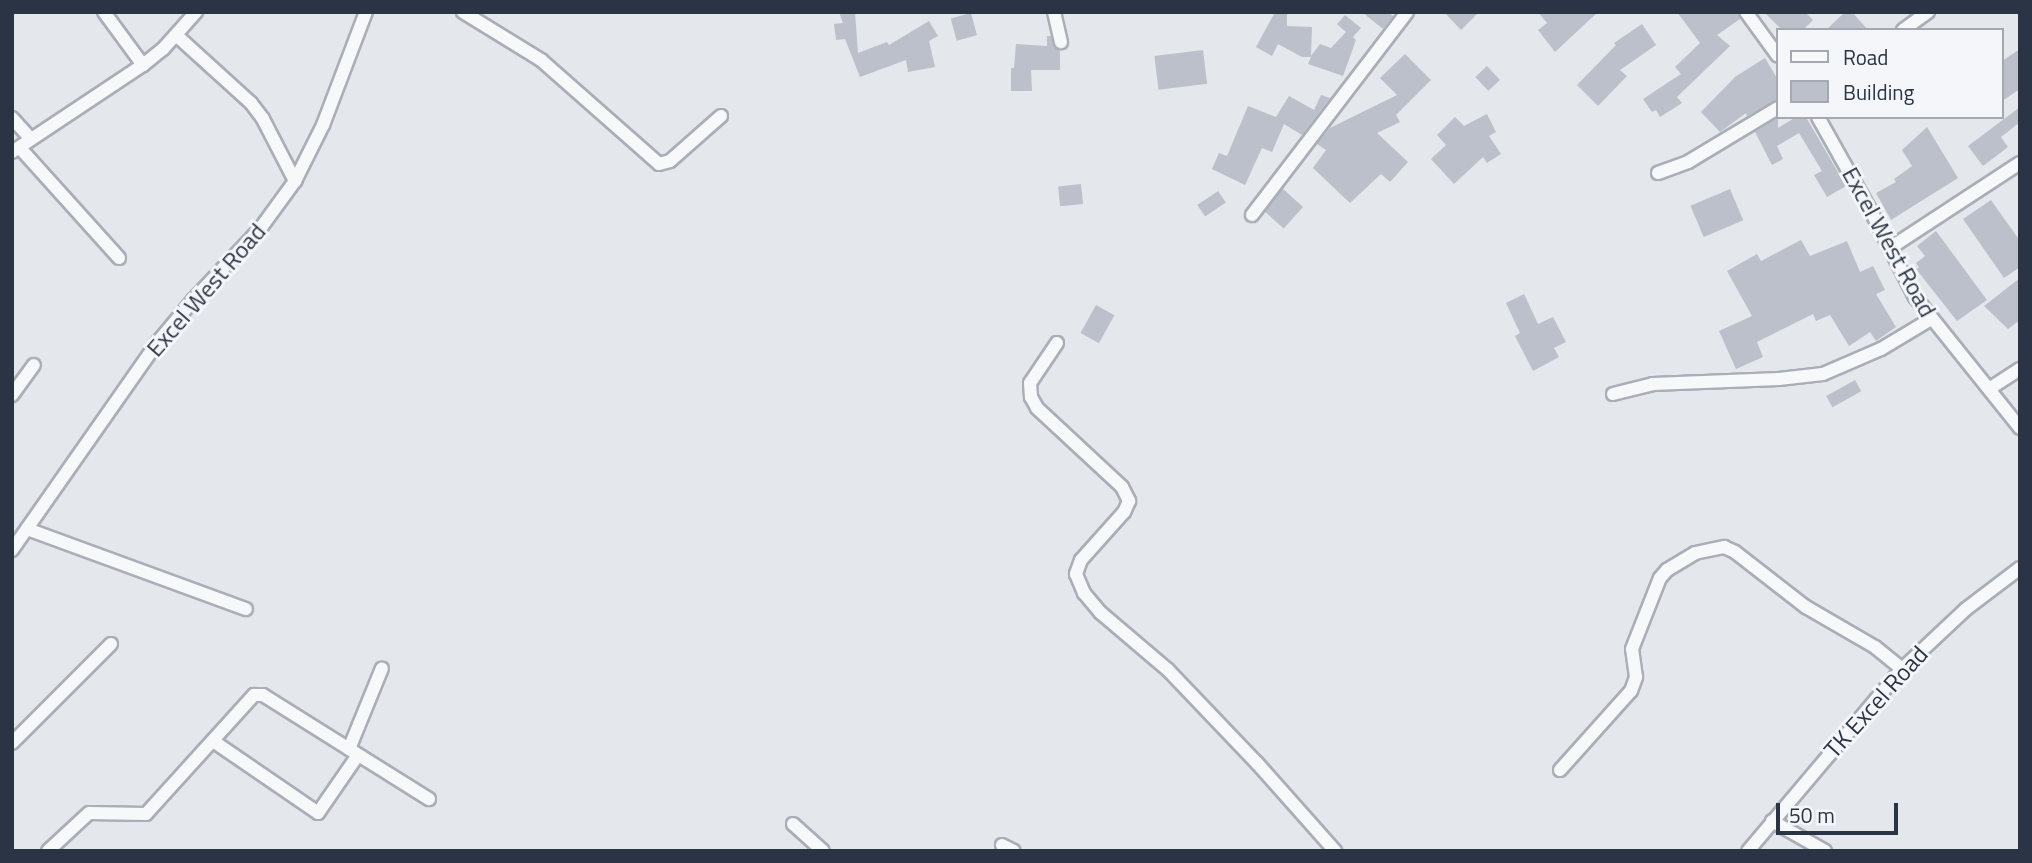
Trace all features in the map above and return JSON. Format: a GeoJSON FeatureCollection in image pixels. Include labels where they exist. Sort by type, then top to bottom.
{"type":"FeatureCollection","features":[{"type":"Feature","properties":{"kind":"street"},"geometry":{"type":"LineString","coordinates":[[104,12],[143,65]]}},
{"type":"Feature","properties":{"kind":"street"},"geometry":{"type":"LineString","coordinates":[[118,258],[16,150],[30,138],[143,65],[176,35],[195,12]]}},
{"type":"Feature","properties":{"kind":"street","name":"Excel West Road"},"geometry":{"type":"LineString","coordinates":[[12,550],[157,343],[260,229],[295,181],[323,125],[366,12]]}},
{"type":"Feature","properties":{"kind":"street"},"geometry":{"type":"LineString","coordinates":[[463,12],[541,61],[659,164],[670,161],[721,116]]}},
{"type":"Feature","properties":{"kind":"street"},"geometry":{"type":"LineString","coordinates":[[1054,12],[1061,41]]}},
{"type":"Feature","properties":{"kind":"street"},"geometry":{"type":"LineString","coordinates":[[1252,215],[1407,12]]}},
{"type":"Feature","properties":{"kind":"street"},"geometry":{"type":"LineString","coordinates":[[1746,12],[1776,53]]}},
{"type":"Feature","properties":{"kind":"street"},"geometry":{"type":"LineString","coordinates":[[1906,28],[1928,12]]}},
{"type":"Feature","properties":{"kind":"street"},"geometry":{"type":"LineString","coordinates":[[176,35],[258,112],[295,181]]}},
{"type":"Feature","properties":{"kind":"street"},"geometry":{"type":"LineString","coordinates":[[1658,173],[1688,162],[1776,108]]}},
{"type":"Feature","properties":{"kind":"street"},"geometry":{"type":"LineString","coordinates":[[12,118],[30,138]]}},
{"type":"Feature","properties":{"kind":"street","name":"Excel West Road"},"geometry":{"type":"LineString","coordinates":[[1819,119],[1905,280],[1931,319],[2020,428]]}},
{"type":"Feature","properties":{"kind":"street"},"geometry":{"type":"LineString","coordinates":[[1890,248],[2020,163]]}},
{"type":"Feature","properties":{"kind":"street"},"geometry":{"type":"LineString","coordinates":[[1613,394],[1653,384],[1789,379],[1823,374],[1881,349],[1931,319]]}},
{"type":"Feature","properties":{"kind":"street"},"geometry":{"type":"LineString","coordinates":[[1057,343],[1030,383],[1031,397],[1037,408],[1122,487],[1129,500],[1124,512],[1081,560],[1076,573],[1084,593],[1101,613],[1168,670],[1213,716],[1335,851]]}},
{"type":"Feature","properties":{"kind":"street"},"geometry":{"type":"LineString","coordinates":[[12,395],[34,365]]}},
{"type":"Feature","properties":{"kind":"street"},"geometry":{"type":"LineString","coordinates":[[1989,389],[2020,369]]}},
{"type":"Feature","properties":{"kind":"street"},"geometry":{"type":"LineString","coordinates":[[27,529],[246,608]]}},
{"type":"Feature","properties":{"kind":"street"},"geometry":{"type":"LineString","coordinates":[[1560,770],[1631,691],[1636,677],[1632,649],[1660,578],[1667,569],[1695,553],[1724,547],[1735,552],[1806,607],[1875,647],[1902,669]]}},
{"type":"Feature","properties":{"kind":"street","name":"TK Excel Road"},"geometry":{"type":"LineString","coordinates":[[1748,851],[1902,669],[1966,609],[2020,568]]}},
{"type":"Feature","properties":{"kind":"street"},"geometry":{"type":"LineString","coordinates":[[12,743],[111,644]]}},
{"type":"Feature","properties":{"kind":"street"},"geometry":{"type":"LineString","coordinates":[[212,741],[318,814],[353,752],[382,668]]}},
{"type":"Feature","properties":{"kind":"street"},"geometry":{"type":"LineString","coordinates":[[48,851],[89,813],[146,814],[249,698],[263,695],[429,799]]}},
{"type":"Feature","properties":{"kind":"street"},"geometry":{"type":"LineString","coordinates":[[1772,821],[1825,851]]}},
{"type":"Feature","properties":{"kind":"street"},"geometry":{"type":"LineString","coordinates":[[793,824],[823,851]]}},
{"type":"Feature","properties":{"kind":"building"},"geometry":{"type":"Polygon","coordinates":[[[839,12],[855,12],[858,53],[887,42],[889,45],[929,21],[938,36],[929,41],[935,67],[908,72],[906,60],[860,77],[845,39],[836,40],[834,24],[843,23],[839,12]]]}},
{"type":"Feature","properties":{"kind":"building"},"geometry":{"type":"Polygon","coordinates":[[[1275,12],[1287,12],[1287,26],[1312,27],[1311,56],[1320,44],[1331,48],[1346,32],[1337,24],[1345,15],[1361,28],[1353,37],[1356,40],[1343,76],[1308,64],[1311,57],[1302,57],[1278,44],[1272,56],[1256,47],[1275,12]]]}},
{"type":"Feature","properties":{"kind":"building"},"geometry":{"type":"Polygon","coordinates":[[[1362,12],[1388,12],[1393,16],[1383,29],[1362,12]]]}},
{"type":"Feature","properties":{"kind":"building"},"geometry":{"type":"Polygon","coordinates":[[[1444,12],[1479,12],[1461,30],[1444,12]]]}},
{"type":"Feature","properties":{"kind":"building"},"geometry":{"type":"Polygon","coordinates":[[[1538,12],[1598,12],[1555,52],[1538,30],[1547,23],[1538,12]]]}},
{"type":"Feature","properties":{"kind":"building"},"geometry":{"type":"Polygon","coordinates":[[[1677,12],[1737,12],[1740,19],[1717,35],[1730,46],[1677,97],[1682,103],[1660,117],[1656,110],[1652,112],[1643,99],[1681,74],[1675,67],[1700,43],[1677,12]]]}},
{"type":"Feature","properties":{"kind":"building"},"geometry":{"type":"Polygon","coordinates":[[[1764,12],[1805,12],[1813,20],[1805,28],[1780,28],[1764,12]]]}},
{"type":"Feature","properties":{"kind":"building"},"geometry":{"type":"Polygon","coordinates":[[[1845,12],[1852,12],[1866,28],[1828,28],[1845,12]]]}},
{"type":"Feature","properties":{"kind":"building"},"geometry":{"type":"Polygon","coordinates":[[[971,13],[977,35],[957,41],[951,18],[971,13]]]}},
{"type":"Feature","properties":{"kind":"building"},"geometry":{"type":"Polygon","coordinates":[[[1642,24],[1656,45],[1620,70],[1627,76],[1598,106],[1577,85],[1616,45],[1614,43],[1642,24]]]}},
{"type":"Feature","properties":{"kind":"building"},"geometry":{"type":"Polygon","coordinates":[[[1047,36],[1051,36],[1054,47],[1060,51],[1060,70],[1031,70],[1032,91],[1011,91],[1011,68],[1014,68],[1016,44],[1047,46],[1047,36]]]}},
{"type":"Feature","properties":{"kind":"building"},"geometry":{"type":"Polygon","coordinates":[[[2020,49],[2020,89],[2004,100],[2004,60],[2020,49]]]}},
{"type":"Feature","properties":{"kind":"building"},"geometry":{"type":"Polygon","coordinates":[[[1203,50],[1207,84],[1159,90],[1154,56],[1203,50]]]}},
{"type":"Feature","properties":{"kind":"building"},"geometry":{"type":"Polygon","coordinates":[[[1405,54],[1431,80],[1396,115],[1400,122],[1377,133],[1408,162],[1390,182],[1381,174],[1350,203],[1313,168],[1326,150],[1317,144],[1330,128],[1397,95],[1380,78],[1405,54]]]}},
{"type":"Feature","properties":{"kind":"building"},"geometry":{"type":"Polygon","coordinates":[[[1765,58],[1776,77],[1776,100],[1747,116],[1746,113],[1720,132],[1701,112],[1735,77],[1765,58]]]}},
{"type":"Feature","properties":{"kind":"building"},"geometry":{"type":"Polygon","coordinates":[[[1487,66],[1500,80],[1488,91],[1475,77],[1487,66]]]}},
{"type":"Feature","properties":{"kind":"building"},"geometry":{"type":"Polygon","coordinates":[[[1321,95],[1330,98],[1302,135],[1284,124],[1272,152],[1262,148],[1245,185],[1212,169],[1219,153],[1227,156],[1248,106],[1276,117],[1289,96],[1314,110],[1321,95]]]}},
{"type":"Feature","properties":{"kind":"building"},"geometry":{"type":"Polygon","coordinates":[[[2020,107],[2020,122],[2001,137],[2008,147],[1983,166],[1968,146],[2020,107]]]}},
{"type":"Feature","properties":{"kind":"building"},"geometry":{"type":"Polygon","coordinates":[[[1487,114],[1496,132],[1489,136],[1501,154],[1487,163],[1483,157],[1454,184],[1431,159],[1446,145],[1437,135],[1455,117],[1464,126],[1487,114]]]}},
{"type":"Feature","properties":{"kind":"building"},"geometry":{"type":"Polygon","coordinates":[[[1776,119],[1778,128],[1793,119],[1807,119],[1846,186],[1827,197],[1814,175],[1822,171],[1799,133],[1777,146],[1783,159],[1772,165],[1755,132],[1776,119]]]}},
{"type":"Feature","properties":{"kind":"building"},"geometry":{"type":"Polygon","coordinates":[[[1927,127],[1958,178],[1891,220],[1876,193],[1896,182],[1894,179],[1912,166],[1902,150],[1927,127]]]}},
{"type":"Feature","properties":{"kind":"building"},"geometry":{"type":"Polygon","coordinates":[[[1081,184],[1083,204],[1060,206],[1058,186],[1081,184]]]}},
{"type":"Feature","properties":{"kind":"building"},"geometry":{"type":"Polygon","coordinates":[[[1283,189],[1303,207],[1284,229],[1264,211],[1283,189]]]}},
{"type":"Feature","properties":{"kind":"building"},"geometry":{"type":"Polygon","coordinates":[[[1730,189],[1743,220],[1704,237],[1690,206],[1730,189]]]}},
{"type":"Feature","properties":{"kind":"building"},"geometry":{"type":"Polygon","coordinates":[[[1218,191],[1226,203],[1205,217],[1197,205],[1218,191]]]}},
{"type":"Feature","properties":{"kind":"building"},"geometry":{"type":"Polygon","coordinates":[[[1991,200],[2020,241],[2020,267],[2004,278],[1963,219],[1991,200]]]}},
{"type":"Feature","properties":{"kind":"building"},"geometry":{"type":"Polygon","coordinates":[[[1936,231],[1987,300],[1957,321],[1916,269],[1919,268],[1916,263],[1925,256],[1917,246],[1936,231]]]}},
{"type":"Feature","properties":{"kind":"building"},"geometry":{"type":"Polygon","coordinates":[[[1801,240],[1810,256],[1847,241],[1860,272],[1873,266],[1885,290],[1876,294],[1896,327],[1876,341],[1870,332],[1849,346],[1830,315],[1816,321],[1813,314],[1757,342],[1763,357],[1736,369],[1719,331],[1752,316],[1727,271],[1757,254],[1761,261],[1801,240]]]}},
{"type":"Feature","properties":{"kind":"building"},"geometry":{"type":"Polygon","coordinates":[[[2020,278],[2020,320],[2008,329],[1984,306],[2020,278]]]}},
{"type":"Feature","properties":{"kind":"building"},"geometry":{"type":"Polygon","coordinates":[[[1524,294],[1538,324],[1553,317],[1566,342],[1554,348],[1559,357],[1533,371],[1515,336],[1520,333],[1506,303],[1524,294]]]}},
{"type":"Feature","properties":{"kind":"building"},"geometry":{"type":"Polygon","coordinates":[[[1096,305],[1114,315],[1099,343],[1080,333],[1096,305]]]}},
{"type":"Feature","properties":{"kind":"building"},"geometry":{"type":"Polygon","coordinates":[[[1855,380],[1861,391],[1832,407],[1826,396],[1855,380]]]}}]}
